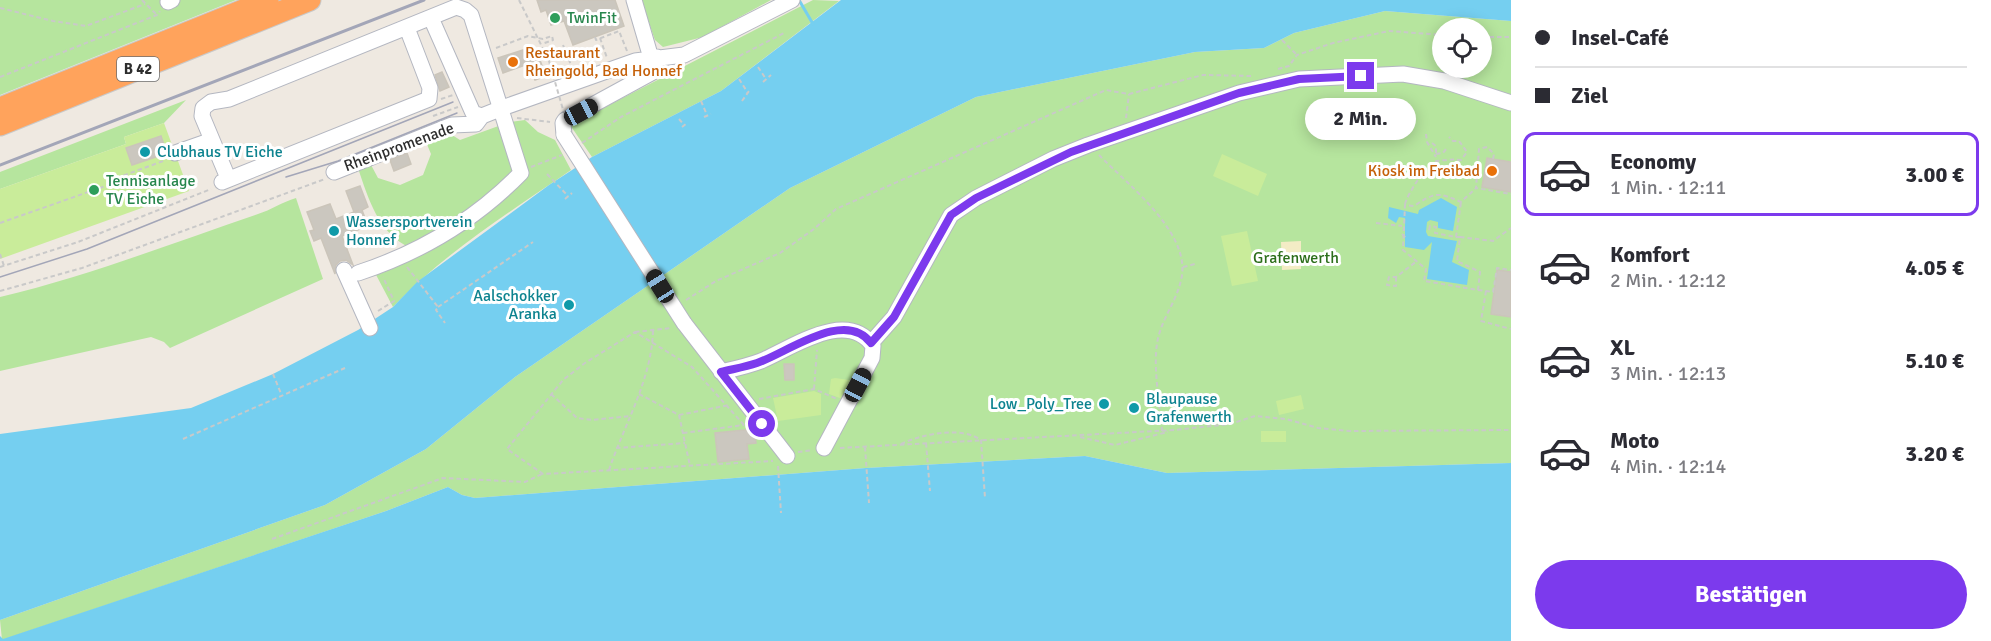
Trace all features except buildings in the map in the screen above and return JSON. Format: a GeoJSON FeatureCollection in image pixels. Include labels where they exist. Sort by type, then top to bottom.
{"type":"FeatureCollection","features":[{"type":"Feature","properties":{"kind":"highway","name":"B 42"},"geometry":{"type":"LineString","coordinates":[[0,108],[268,0]]}},
{"type":"Feature","properties":{"kind":"highway","name":"B 42"},"geometry":{"type":"LineString","coordinates":[[0,125],[310,0]]}},
{"type":"Feature","properties":{"kind":"street"},"geometry":{"type":"LineString","coordinates":[[634,0],[654,58],[653,72],[565,120],[564,135],[685,324],[787,456]]}},
{"type":"Feature","properties":{"kind":"street","name":"Rheinpromenade"},"geometry":{"type":"LineString","coordinates":[[334,172],[452,125],[476,124],[482,116],[502,108],[631,62],[684,55],[792,0]]}},
{"type":"Feature","properties":{"kind":"street"},"geometry":{"type":"LineString","coordinates":[[368,324],[351,272],[377,267],[417,251],[497,198],[521,173],[471,15],[456,7],[229,99],[211,102],[203,108],[202,116],[225,180],[256,170],[429,99],[430,88],[407,28]]}},
{"type":"Feature","properties":{"kind":"street"},"geometry":{"type":"LineString","coordinates":[[431,18],[473,113],[482,116]]}},
{"type":"Feature","properties":{"kind":"street"},"geometry":{"type":"LineString","coordinates":[[871,343],[894,317],[951,215],[976,198],[1053,159],[1088,145],[1239,93],[1299,79],[1403,74],[1444,81],[1511,103]]}},
{"type":"Feature","properties":{"kind":"street"},"geometry":{"type":"LineString","coordinates":[[175,153],[212,140]]}},
{"type":"Feature","properties":{"kind":"street"},"geometry":{"type":"LineString","coordinates":[[721,372],[757,363],[818,335],[847,329],[859,332],[871,343],[872,358],[824,448]]}},
{"type":"Feature","properties":{"kind":"path"},"geometry":{"type":"LineString","coordinates":[[142,0],[157,15]]}},
{"type":"Feature","properties":{"kind":"path"},"geometry":{"type":"LineString","coordinates":[[519,0],[542,44],[564,113]]}},
{"type":"Feature","properties":{"kind":"path"},"geometry":{"type":"LineString","coordinates":[[0,77],[157,15],[170,1]]}},
{"type":"Feature","properties":{"kind":"path"},"geometry":{"type":"LineString","coordinates":[[0,8],[53,21],[86,26],[145,4]]}},
{"type":"Feature","properties":{"kind":"path"},"geometry":{"type":"LineString","coordinates":[[595,37],[596,40],[619,31],[631,62]]}},
{"type":"Feature","properties":{"kind":"path"},"geometry":{"type":"LineString","coordinates":[[1268,73],[1289,66],[1297,55],[1333,43],[1389,31],[1432,34]]}},
{"type":"Feature","properties":{"kind":"path"},"geometry":{"type":"LineString","coordinates":[[582,143],[621,117],[784,33]]}},
{"type":"Feature","properties":{"kind":"path"},"geometry":{"type":"LineString","coordinates":[[483,53],[528,36],[543,39],[552,36],[553,40],[542,44]]}},
{"type":"Feature","properties":{"kind":"path"},"geometry":{"type":"LineString","coordinates":[[1492,37],[1511,37]]}},
{"type":"Feature","properties":{"kind":"path"},"geometry":{"type":"LineString","coordinates":[[600,38],[603,46]]}},
{"type":"Feature","properties":{"kind":"path"},"geometry":{"type":"LineString","coordinates":[[1281,40],[1297,55]]}},
{"type":"Feature","properties":{"kind":"path"},"geometry":{"type":"LineString","coordinates":[[563,45],[577,81]]}},
{"type":"Feature","properties":{"kind":"path"},"geometry":{"type":"LineString","coordinates":[[758,67],[764,80],[771,75]]}},
{"type":"Feature","properties":{"kind":"path"},"geometry":{"type":"LineString","coordinates":[[684,302],[716,281],[780,253],[814,229],[836,209],[1106,90],[1129,94],[1203,75],[1257,76]]}},
{"type":"Feature","properties":{"kind":"path"},"geometry":{"type":"LineString","coordinates":[[739,79],[748,92],[742,101]]}},
{"type":"Feature","properties":{"kind":"path"},"geometry":{"type":"LineString","coordinates":[[435,102],[455,93]]}},
{"type":"Feature","properties":{"kind":"path"},"geometry":{"type":"LineString","coordinates":[[1125,132],[1129,94]]}},
{"type":"Feature","properties":{"kind":"path"},"geometry":{"type":"LineString","coordinates":[[701,101],[707,116]]}},
{"type":"Feature","properties":{"kind":"path"},"geometry":{"type":"LineString","coordinates":[[433,116],[460,106]]}},
{"type":"Feature","properties":{"kind":"path"},"geometry":{"type":"LineString","coordinates":[[532,118],[546,122],[556,121]]}},
{"type":"Feature","properties":{"kind":"path"},"geometry":{"type":"LineString","coordinates":[[679,118],[684,125]]}},
{"type":"Feature","properties":{"kind":"path"},"geometry":{"type":"LineString","coordinates":[[1426,134],[1426,141],[1436,155]]}},
{"type":"Feature","properties":{"kind":"path"},"geometry":{"type":"LineString","coordinates":[[1449,137],[1453,141],[1459,141],[1467,152],[1461,160],[1437,161],[1428,168],[1409,193],[1402,226],[1403,250],[1426,269],[1424,281],[1493,292],[1497,268],[1511,270]]}},
{"type":"Feature","properties":{"kind":"path"},"geometry":{"type":"LineString","coordinates":[[1432,143],[1436,146],[1437,161]]}},
{"type":"Feature","properties":{"kind":"path"},"geometry":{"type":"LineString","coordinates":[[1088,145],[1145,199],[1161,219],[1177,247],[1183,267],[1181,281],[1161,326],[1156,348],[1162,431]]}},
{"type":"Feature","properties":{"kind":"path"},"geometry":{"type":"LineString","coordinates":[[1456,238],[1455,230],[1461,202],[1476,188],[1479,148],[1487,147],[1494,154],[1493,159]]}},
{"type":"Feature","properties":{"kind":"path"},"geometry":{"type":"LineString","coordinates":[[1436,155],[1443,153],[1446,149]]}},
{"type":"Feature","properties":{"kind":"path"},"geometry":{"type":"LineString","coordinates":[[0,223],[111,184],[111,180],[172,159],[175,153]]}},
{"type":"Feature","properties":{"kind":"path"},"geometry":{"type":"LineString","coordinates":[[521,173],[564,155]]}},
{"type":"Feature","properties":{"kind":"path","name":"Rheinpromenade"},"geometry":{"type":"LineString","coordinates":[[0,291],[82,268],[328,178],[334,172]]}},
{"type":"Feature","properties":{"kind":"path"},"geometry":{"type":"LineString","coordinates":[[547,174],[568,196]]}},
{"type":"Feature","properties":{"kind":"path"},"geometry":{"type":"LineString","coordinates":[[0,254],[2,267],[78,242],[225,180]]}},
{"type":"Feature","properties":{"kind":"path"},"geometry":{"type":"LineString","coordinates":[[1476,188],[1511,194]]}},
{"type":"Feature","properties":{"kind":"path"},"geometry":{"type":"LineString","coordinates":[[565,200],[572,193]]}},
{"type":"Feature","properties":{"kind":"path"},"geometry":{"type":"LineString","coordinates":[[1405,205],[1414,206],[1432,194],[1444,194],[1461,202]]}},
{"type":"Feature","properties":{"kind":"path"},"geometry":{"type":"LineString","coordinates":[[1452,204],[1455,200]]}},
{"type":"Feature","properties":{"kind":"path"},"geometry":{"type":"LineString","coordinates":[[1376,222],[1402,226]]}},
{"type":"Feature","properties":{"kind":"path"},"geometry":{"type":"LineString","coordinates":[[1429,230],[1430,226],[1436,227],[1435,233],[1456,238],[1493,241],[1511,228]]}},
{"type":"Feature","properties":{"kind":"path"},"geometry":{"type":"LineString","coordinates":[[1402,234],[1406,238]]}},
{"type":"Feature","properties":{"kind":"path"},"geometry":{"type":"LineString","coordinates":[[1460,237],[1457,261],[1480,273],[1478,290]]}},
{"type":"Feature","properties":{"kind":"path"},"geometry":{"type":"LineString","coordinates":[[438,307],[534,243]]}},
{"type":"Feature","properties":{"kind":"path"},"geometry":{"type":"LineString","coordinates":[[401,257],[438,307],[436,310],[445,323]]}},
{"type":"Feature","properties":{"kind":"path"},"geometry":{"type":"LineString","coordinates":[[1396,277],[1417,261]]}},
{"type":"Feature","properties":{"kind":"path"},"geometry":{"type":"LineString","coordinates":[[1183,267],[1195,264]]}},
{"type":"Feature","properties":{"kind":"path"},"geometry":{"type":"LineString","coordinates":[[368,324],[394,301],[377,267]]}},
{"type":"Feature","properties":{"kind":"path"},"geometry":{"type":"LineString","coordinates":[[1486,291],[1481,321],[1511,328]]}},
{"type":"Feature","properties":{"kind":"path"},"geometry":{"type":"LineString","coordinates":[[543,474],[507,449],[550,393],[585,363],[635,332],[685,324]]}},
{"type":"Feature","properties":{"kind":"path"},"geometry":{"type":"LineString","coordinates":[[609,470],[639,394],[653,341],[653,330]]}},
{"type":"Feature","properties":{"kind":"path"},"geometry":{"type":"LineString","coordinates":[[635,332],[692,367],[744,425]]}},
{"type":"Feature","properties":{"kind":"path"},"geometry":{"type":"LineString","coordinates":[[814,389],[818,335]]}},
{"type":"Feature","properties":{"kind":"path"},"geometry":{"type":"LineString","coordinates":[[183,439],[345,368]]}},
{"type":"Feature","properties":{"kind":"path"},"geometry":{"type":"LineString","coordinates":[[273,374],[282,396]]}},
{"type":"Feature","properties":{"kind":"path"},"geometry":{"type":"LineString","coordinates":[[745,402],[814,389],[848,404]]}},
{"type":"Feature","properties":{"kind":"path"},"geometry":{"type":"LineString","coordinates":[[550,393],[577,418],[592,420],[631,416]]}},
{"type":"Feature","properties":{"kind":"path"},"geometry":{"type":"LineString","coordinates":[[639,394],[679,415],[728,405]]}},
{"type":"Feature","properties":{"kind":"path"},"geometry":{"type":"LineString","coordinates":[[679,415],[690,466]]}},
{"type":"Feature","properties":{"kind":"path"},"geometry":{"type":"LineString","coordinates":[[787,456],[824,448],[1174,430],[1230,424],[1255,416],[1286,419],[1318,428],[1350,430],[1511,430]]}},
{"type":"Feature","properties":{"kind":"path"},"geometry":{"type":"LineString","coordinates":[[683,433],[762,424]]}},
{"type":"Feature","properties":{"kind":"path"},"geometry":{"type":"LineString","coordinates":[[1077,436],[1115,445],[1174,430]]}},
{"type":"Feature","properties":{"kind":"path"},"geometry":{"type":"LineString","coordinates":[[900,444],[910,439],[952,433],[973,434],[981,440],[985,498]]}},
{"type":"Feature","properties":{"kind":"path"},"geometry":{"type":"LineString","coordinates":[[616,448],[685,443]]}},
{"type":"Feature","properties":{"kind":"path"},"geometry":{"type":"LineString","coordinates":[[926,443],[930,491]]}},
{"type":"Feature","properties":{"kind":"path"},"geometry":{"type":"LineString","coordinates":[[865,447],[869,504]]}},
{"type":"Feature","properties":{"kind":"path"},"geometry":{"type":"LineString","coordinates":[[272,538],[443,478],[525,482],[543,474],[778,460],[781,513]]}},
{"type":"Feature","properties":{"kind":"green space"},"geometry":{"type":"Polygon","coordinates":[[[0,0],[236,0],[0,95],[0,0]]]}},
{"type":"Feature","properties":{"kind":"green space"},"geometry":{"type":"Polygon","coordinates":[[[641,0],[771,0],[703,37],[663,47],[655,40],[641,0]]]}},
{"type":"Feature","properties":{"kind":"green space"},"geometry":{"type":"Polygon","coordinates":[[[813,0],[839,1],[721,91],[592,157],[570,125],[813,0]]]}},
{"type":"Feature","properties":{"kind":"green space","name":"Grafenwerth"},"geometry":{"type":"Polygon","coordinates":[[[1385,11],[1473,18],[1432,18],[1432,78],[1492,78],[1492,19],[1511,21],[1511,463],[1167,473],[1085,456],[866,468],[475,498],[462,495],[448,487],[386,511],[2,640],[0,620],[325,505],[426,449],[515,377],[790,188],[976,97],[1195,52],[1264,48],[1294,33],[1385,11]]]}},
{"type":"Feature","properties":{"kind":"green space"},"geometry":{"type":"Polygon","coordinates":[[[186,100],[164,123],[124,137],[126,144],[0,189],[0,172],[186,100]]]}},
{"type":"Feature","properties":{"kind":"green space"},"geometry":{"type":"Polygon","coordinates":[[[525,120],[538,132],[555,140],[571,170],[456,251],[393,307],[374,271],[527,176],[510,122],[525,120]]]}},
{"type":"Feature","properties":{"kind":"green space","name":"Tennisanlage TV Eiche"},"geometry":{"type":"Polygon","coordinates":[[[164,123],[189,191],[0,259],[0,189],[126,144],[124,137],[164,123]]]}},
{"type":"Feature","properties":{"kind":"green space"},"geometry":{"type":"Polygon","coordinates":[[[504,124],[516,167],[509,183],[411,248],[391,234],[376,214],[358,168],[370,163],[378,178],[400,185],[423,175],[431,154],[426,142],[449,133],[460,140],[504,124]]]}},
{"type":"Feature","properties":{"kind":"green space"},"geometry":{"type":"Polygon","coordinates":[[[1222,154],[1267,174],[1258,196],[1213,176],[1222,154]]]}},
{"type":"Feature","properties":{"kind":"green space"},"geometry":{"type":"Polygon","coordinates":[[[296,198],[323,279],[170,348],[164,342],[151,337],[0,371],[0,297],[33,289],[130,258],[263,212],[296,198]]]}},
{"type":"Feature","properties":{"kind":"green space"},"geometry":{"type":"Polygon","coordinates":[[[1247,231],[1258,281],[1232,286],[1221,236],[1247,231]]]}},
{"type":"Feature","properties":{"kind":"green space"},"geometry":{"type":"Polygon","coordinates":[[[831,379],[863,382],[856,404],[829,394],[831,379]]]}},
{"type":"Feature","properties":{"kind":"green space"},"geometry":{"type":"Polygon","coordinates":[[[814,391],[821,394],[821,415],[778,421],[773,398],[814,391]]]}},
{"type":"Feature","properties":{"kind":"green space"},"geometry":{"type":"Polygon","coordinates":[[[1301,395],[1304,409],[1279,415],[1276,401],[1301,395]]]}},
{"type":"Feature","properties":{"kind":"green space"},"geometry":{"type":"Polygon","coordinates":[[[1261,431],[1286,431],[1286,442],[1261,442],[1261,431]]]}},
{"type":"Feature","properties":{"kind":"sand"},"geometry":{"type":"Polygon","coordinates":[[[1301,241],[1301,269],[1282,270],[1281,242],[1301,241]]]}},
{"type":"Feature","properties":{"kind":"water"},"geometry":{"type":"Polygon","coordinates":[[[841,0],[1511,0],[1511,21],[1385,11],[1294,33],[1264,48],[1195,52],[976,97],[790,188],[515,377],[426,449],[325,505],[0,620],[0,434],[191,408],[273,374],[358,330],[393,307],[417,282],[549,185],[592,157],[721,91],[841,0]]]}},
{"type":"Feature","properties":{"kind":"water"},"geometry":{"type":"Polygon","coordinates":[[[1441,198],[1457,207],[1453,231],[1438,228],[1438,222],[1430,220],[1427,222],[1426,232],[1428,236],[1457,241],[1452,262],[1469,270],[1467,285],[1427,279],[1432,242],[1424,250],[1405,247],[1405,218],[1399,217],[1396,223],[1388,218],[1389,207],[1418,214],[1419,210],[1441,198]]]}},
{"type":"Feature","properties":{"kind":"water"},"geometry":{"type":"Polygon","coordinates":[[[1085,456],[1167,473],[1511,463],[1511,641],[0,641],[0,636],[3,639],[386,511],[448,487],[462,495],[475,498],[866,468],[1085,456]]]}},
{"type":"Feature","properties":{"kind":"waterway"},"geometry":{"type":"LineString","coordinates":[[799,0],[813,24]]}},
{"type":"Feature","properties":{"kind":"tram line"},"geometry":{"type":"LineString","coordinates":[[0,277],[87,249],[453,102]]}},
{"type":"Feature","properties":{"kind":"tram line"},"geometry":{"type":"LineString","coordinates":[[286,177],[338,161],[457,113]]}},
{"type":"Feature","properties":{"kind":"railway"},"geometry":{"type":"LineString","coordinates":[[0,165],[424,0]]}},
{"type":"Feature","properties":{"kind":"place","name":"TwinFit"},"geometry":{"type":"Point","coordinates":[555,18]}},
{"type":"Feature","properties":{"kind":"place","name":"Restaurant Rheingold, Bad Honnef"},"geometry":{"type":"Point","coordinates":[513,62]}},
{"type":"Feature","properties":{"kind":"place","name":"Clubhaus TV Eiche"},"geometry":{"type":"Point","coordinates":[145,152]}},
{"type":"Feature","properties":{"kind":"place","name":"Kiosk im Freibad"},"geometry":{"type":"Point","coordinates":[1492,171]}},
{"type":"Feature","properties":{"kind":"place","name":"Tennisanlage TV Eiche"},"geometry":{"type":"Point","coordinates":[94,190]}},
{"type":"Feature","properties":{"kind":"place","name":"Wassersportverein Honnef"},"geometry":{"type":"Point","coordinates":[334,231]}},
{"type":"Feature","properties":{"kind":"place","name":"Aalschokker Aranka"},"geometry":{"type":"Point","coordinates":[569,305]}},
{"type":"Feature","properties":{"kind":"place","name":"Low_Poly_Tree"},"geometry":{"type":"Point","coordinates":[1104,404]}},
{"type":"Feature","properties":{"kind":"place","name":"Blaupause Grafenwerth"},"geometry":{"type":"Point","coordinates":[1134,408]}},
{"type":"Feature","properties":{"kind":"route"},"geometry":{"type":"LineString","coordinates":[[762,424],[721,372],[757,363],[829,331],[847,329],[859,332],[871,343],[894,317],[951,215],[976,198],[1053,159],[1088,145],[1239,93],[1299,79],[1361,76]]}}]}
